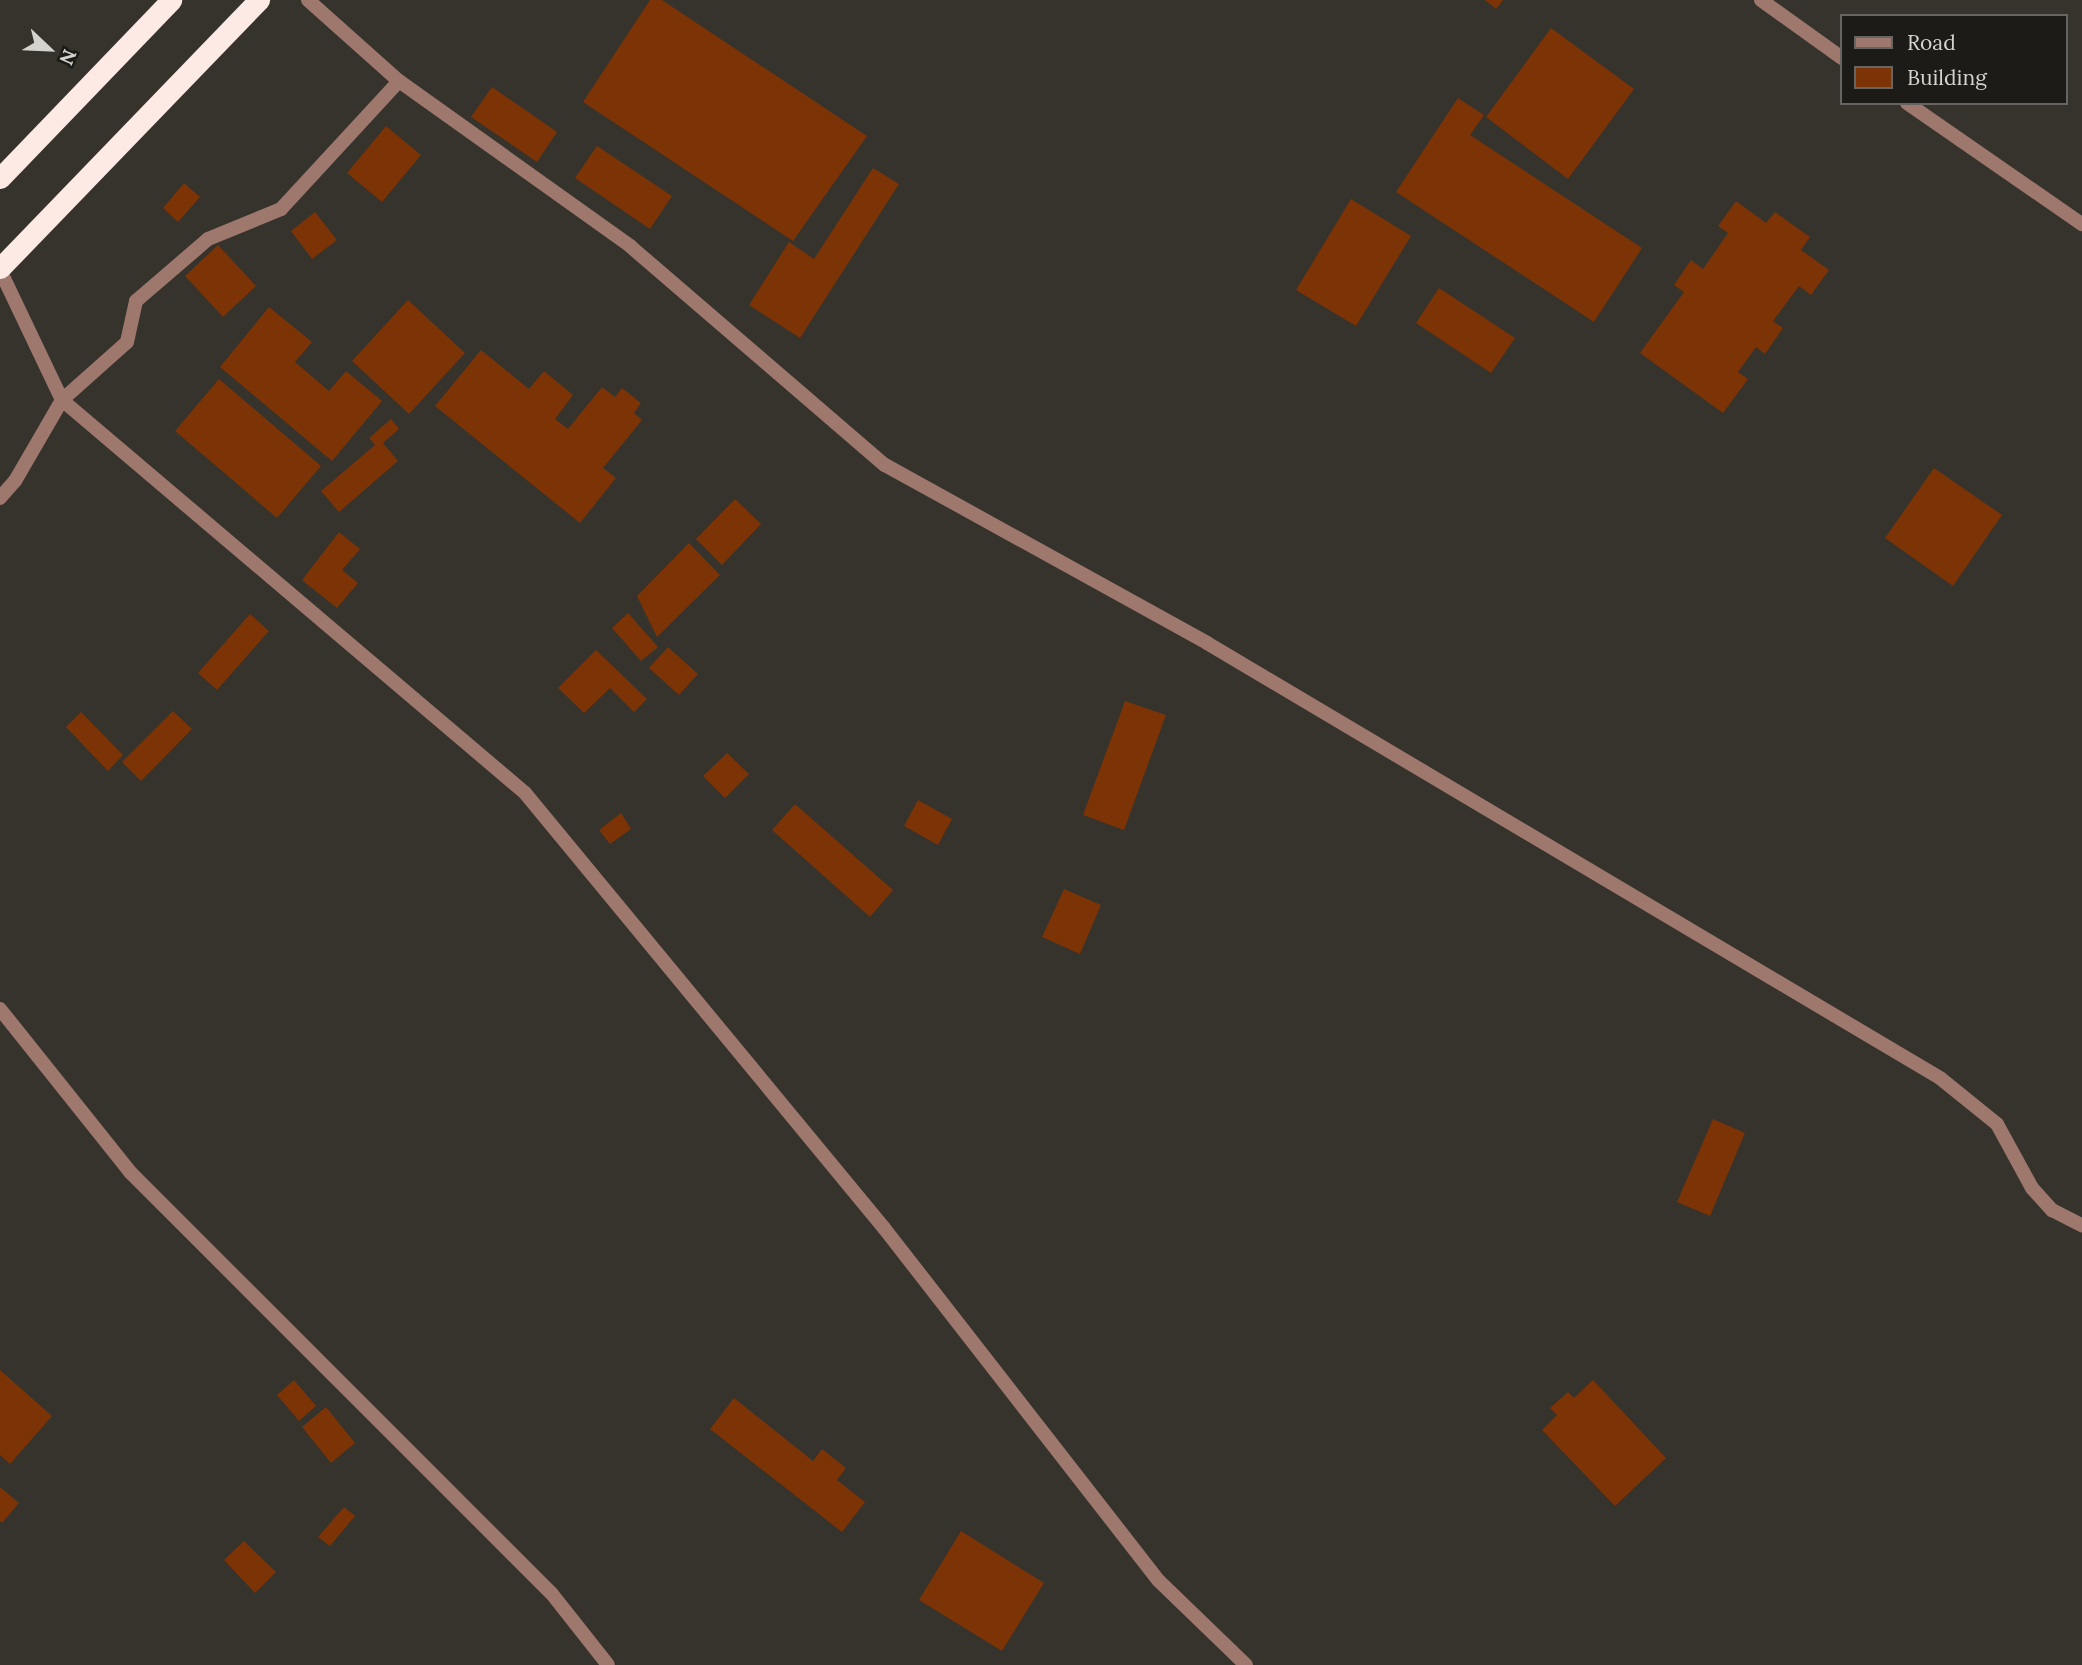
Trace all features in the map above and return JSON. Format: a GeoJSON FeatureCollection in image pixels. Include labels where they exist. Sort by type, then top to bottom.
{"type":"FeatureCollection","features":[{"type":"Feature","properties":{"kind":"highway"},"geometry":{"type":"LineString","coordinates":[[0,178],[171,0]]}},
{"type":"Feature","properties":{"kind":"highway"},"geometry":{"type":"LineString","coordinates":[[0,269],[259,0]]}},
{"type":"Feature","properties":{"kind":"street"},"geometry":{"type":"LineString","coordinates":[[308,0],[399,81],[630,246],[885,465],[1207,643],[1940,1078],[1997,1124],[2032,1188],[2052,1210],[2082,1225]]}},
{"type":"Feature","properties":{"kind":"street"},"geometry":{"type":"LineString","coordinates":[[1761,0],[1840,57]]}},
{"type":"Feature","properties":{"kind":"street"},"geometry":{"type":"LineString","coordinates":[[0,498],[42,439],[62,400],[127,342],[136,301],[208,239],[281,209],[399,81]]}},
{"type":"Feature","properties":{"kind":"street"},"geometry":{"type":"LineString","coordinates":[[1910,105],[2082,224]]}},
{"type":"Feature","properties":{"kind":"street"},"geometry":{"type":"LineString","coordinates":[[0,269],[62,400],[525,793],[884,1228],[1159,1581],[1246,1665]]}},
{"type":"Feature","properties":{"kind":"street"},"geometry":{"type":"LineString","coordinates":[[0,1009],[131,1173],[552,1594],[608,1665]]}},
{"type":"Feature","properties":{"kind":"building"},"geometry":{"type":"Polygon","coordinates":[[[650,0],[662,0],[867,136],[793,241],[583,102],[650,0]]]}},
{"type":"Feature","properties":{"kind":"building"},"geometry":{"type":"Polygon","coordinates":[[[1485,0],[1503,0],[1496,9],[1485,0]]]}},
{"type":"Feature","properties":{"kind":"building"},"geometry":{"type":"Polygon","coordinates":[[[1551,28],[1634,89],[1568,179],[1486,117],[1551,28]]]}},
{"type":"Feature","properties":{"kind":"building"},"geometry":{"type":"Polygon","coordinates":[[[492,87],[557,132],[537,162],[471,117],[492,87]]]}},
{"type":"Feature","properties":{"kind":"building"},"geometry":{"type":"Polygon","coordinates":[[[1458,98],[1484,115],[1470,135],[1642,248],[1594,322],[1396,192],[1458,98]]]}},
{"type":"Feature","properties":{"kind":"building"},"geometry":{"type":"Polygon","coordinates":[[[386,126],[421,155],[382,202],[347,173],[386,126]]]}},
{"type":"Feature","properties":{"kind":"building"},"geometry":{"type":"Polygon","coordinates":[[[597,146],[672,196],[650,229],[575,178],[597,146]]]}},
{"type":"Feature","properties":{"kind":"building"},"geometry":{"type":"Polygon","coordinates":[[[873,168],[899,184],[800,338],[749,305],[789,242],[814,259],[873,168]]]}},
{"type":"Feature","properties":{"kind":"building"},"geometry":{"type":"Polygon","coordinates":[[[184,183],[200,197],[178,222],[163,208],[184,183]]]}},
{"type":"Feature","properties":{"kind":"building"},"geometry":{"type":"Polygon","coordinates":[[[1351,199],[1411,236],[1356,326],[1296,290],[1351,199]]]}},
{"type":"Feature","properties":{"kind":"building"},"geometry":{"type":"Polygon","coordinates":[[[1736,201],[1766,223],[1775,212],[1810,237],[1801,250],[1829,270],[1811,295],[1799,286],[1773,321],[1783,328],[1765,354],[1756,347],[1738,372],[1748,379],[1723,413],[1640,353],[1684,292],[1674,285],[1691,260],[1703,269],[1728,233],[1718,226],[1736,201]]]}},
{"type":"Feature","properties":{"kind":"building"},"geometry":{"type":"Polygon","coordinates":[[[315,212],[337,240],[312,259],[291,231],[315,212]]]}},
{"type":"Feature","properties":{"kind":"building"},"geometry":{"type":"Polygon","coordinates":[[[218,245],[256,286],[223,317],[185,276],[218,245]]]}},
{"type":"Feature","properties":{"kind":"building"},"geometry":{"type":"Polygon","coordinates":[[[1439,288],[1515,338],[1491,373],[1416,323],[1439,288]]]}},
{"type":"Feature","properties":{"kind":"building"},"geometry":{"type":"Polygon","coordinates":[[[408,300],[465,353],[409,414],[352,361],[408,300]]]}},
{"type":"Feature","properties":{"kind":"building"},"geometry":{"type":"Polygon","coordinates":[[[269,307],[312,342],[295,362],[329,391],[346,371],[382,401],[332,461],[220,367],[269,307]]]}},
{"type":"Feature","properties":{"kind":"building"},"geometry":{"type":"Polygon","coordinates":[[[481,350],[529,389],[544,371],[573,395],[555,419],[568,429],[602,387],[615,397],[622,388],[641,403],[634,413],[642,420],[603,468],[616,478],[580,523],[435,406],[481,350]]]}},
{"type":"Feature","properties":{"kind":"building"},"geometry":{"type":"Polygon","coordinates":[[[219,379],[321,466],[277,518],[175,431],[219,379]]]}},
{"type":"Feature","properties":{"kind":"building"},"geometry":{"type":"Polygon","coordinates":[[[391,419],[399,429],[383,443],[398,461],[339,512],[321,491],[375,445],[369,438],[391,419]]]}},
{"type":"Feature","properties":{"kind":"building"},"geometry":{"type":"Polygon","coordinates":[[[1934,468],[2002,515],[1953,586],[1885,538],[1934,468]]]}},
{"type":"Feature","properties":{"kind":"building"},"geometry":{"type":"Polygon","coordinates":[[[735,499],[761,524],[722,565],[696,539],[735,499]]]}},
{"type":"Feature","properties":{"kind":"building"},"geometry":{"type":"Polygon","coordinates":[[[339,532],[360,549],[342,570],[358,583],[337,608],[302,580],[339,532]]]}},
{"type":"Feature","properties":{"kind":"building"},"geometry":{"type":"Polygon","coordinates":[[[689,543],[720,575],[657,637],[637,596],[689,543]]]}},
{"type":"Feature","properties":{"kind":"building"},"geometry":{"type":"Polygon","coordinates":[[[628,613],[658,647],[641,661],[612,628],[628,613]]]}},
{"type":"Feature","properties":{"kind":"building"},"geometry":{"type":"Polygon","coordinates":[[[250,614],[269,631],[217,690],[198,673],[250,614]]]}},
{"type":"Feature","properties":{"kind":"building"},"geometry":{"type":"Polygon","coordinates":[[[668,647],[698,674],[679,695],[649,668],[668,647]]]}},
{"type":"Feature","properties":{"kind":"building"},"geometry":{"type":"Polygon","coordinates":[[[596,650],[647,699],[634,712],[610,688],[584,713],[558,688],[596,650]]]}},
{"type":"Feature","properties":{"kind":"building"},"geometry":{"type":"Polygon","coordinates":[[[1125,701],[1166,715],[1124,830],[1083,815],[1125,701]]]}},
{"type":"Feature","properties":{"kind":"building"},"geometry":{"type":"Polygon","coordinates":[[[173,711],[192,729],[141,781],[122,762],[173,711]]]}},
{"type":"Feature","properties":{"kind":"building"},"geometry":{"type":"Polygon","coordinates":[[[81,712],[123,755],[108,771],[66,727],[81,712]]]}},
{"type":"Feature","properties":{"kind":"building"},"geometry":{"type":"Polygon","coordinates":[[[727,753],[749,774],[725,798],[703,776],[727,753]]]}},
{"type":"Feature","properties":{"kind":"building"},"geometry":{"type":"Polygon","coordinates":[[[918,800],[952,819],[938,845],[904,826],[918,800]]]}},
{"type":"Feature","properties":{"kind":"building"},"geometry":{"type":"Polygon","coordinates":[[[795,804],[893,890],[870,917],[772,830],[795,804]]]}},
{"type":"Feature","properties":{"kind":"building"},"geometry":{"type":"Polygon","coordinates":[[[621,813],[631,829],[610,844],[599,830],[621,813]]]}},
{"type":"Feature","properties":{"kind":"building"},"geometry":{"type":"Polygon","coordinates":[[[1064,889],[1101,905],[1080,954],[1042,937],[1064,889]]]}},
{"type":"Feature","properties":{"kind":"building"},"geometry":{"type":"Polygon","coordinates":[[[1713,1119],[1745,1133],[1710,1216],[1677,1202],[1713,1119]]]}},
{"type":"Feature","properties":{"kind":"building"},"geometry":{"type":"Polygon","coordinates":[[[0,1370],[52,1416],[10,1464],[0,1455],[0,1370]]]}},
{"type":"Feature","properties":{"kind":"building"},"geometry":{"type":"Polygon","coordinates":[[[294,1380],[316,1406],[299,1421],[277,1395],[294,1380]]]}},
{"type":"Feature","properties":{"kind":"building"},"geometry":{"type":"Polygon","coordinates":[[[1593,1380],[1666,1458],[1615,1506],[1542,1430],[1557,1415],[1550,1408],[1568,1392],[1574,1398],[1593,1380]]]}},
{"type":"Feature","properties":{"kind":"building"},"geometry":{"type":"Polygon","coordinates":[[[734,1398],[813,1461],[822,1449],[846,1468],[837,1480],[865,1502],[842,1532],[710,1429],[734,1398]]]}},
{"type":"Feature","properties":{"kind":"building"},"geometry":{"type":"Polygon","coordinates":[[[326,1407],[355,1443],[331,1463],[302,1427],[326,1407]]]}},
{"type":"Feature","properties":{"kind":"building"},"geometry":{"type":"Polygon","coordinates":[[[0,1487],[19,1503],[2,1523],[0,1521],[0,1487]]]}},
{"type":"Feature","properties":{"kind":"building"},"geometry":{"type":"Polygon","coordinates":[[[344,1507],[355,1516],[330,1546],[318,1537],[344,1507]]]}},
{"type":"Feature","properties":{"kind":"building"},"geometry":{"type":"Polygon","coordinates":[[[961,1531],[1044,1583],[1002,1651],[919,1600],[961,1531]]]}},
{"type":"Feature","properties":{"kind":"building"},"geometry":{"type":"Polygon","coordinates":[[[244,1541],[276,1572],[255,1593],[224,1560],[244,1541]]]}}]}
